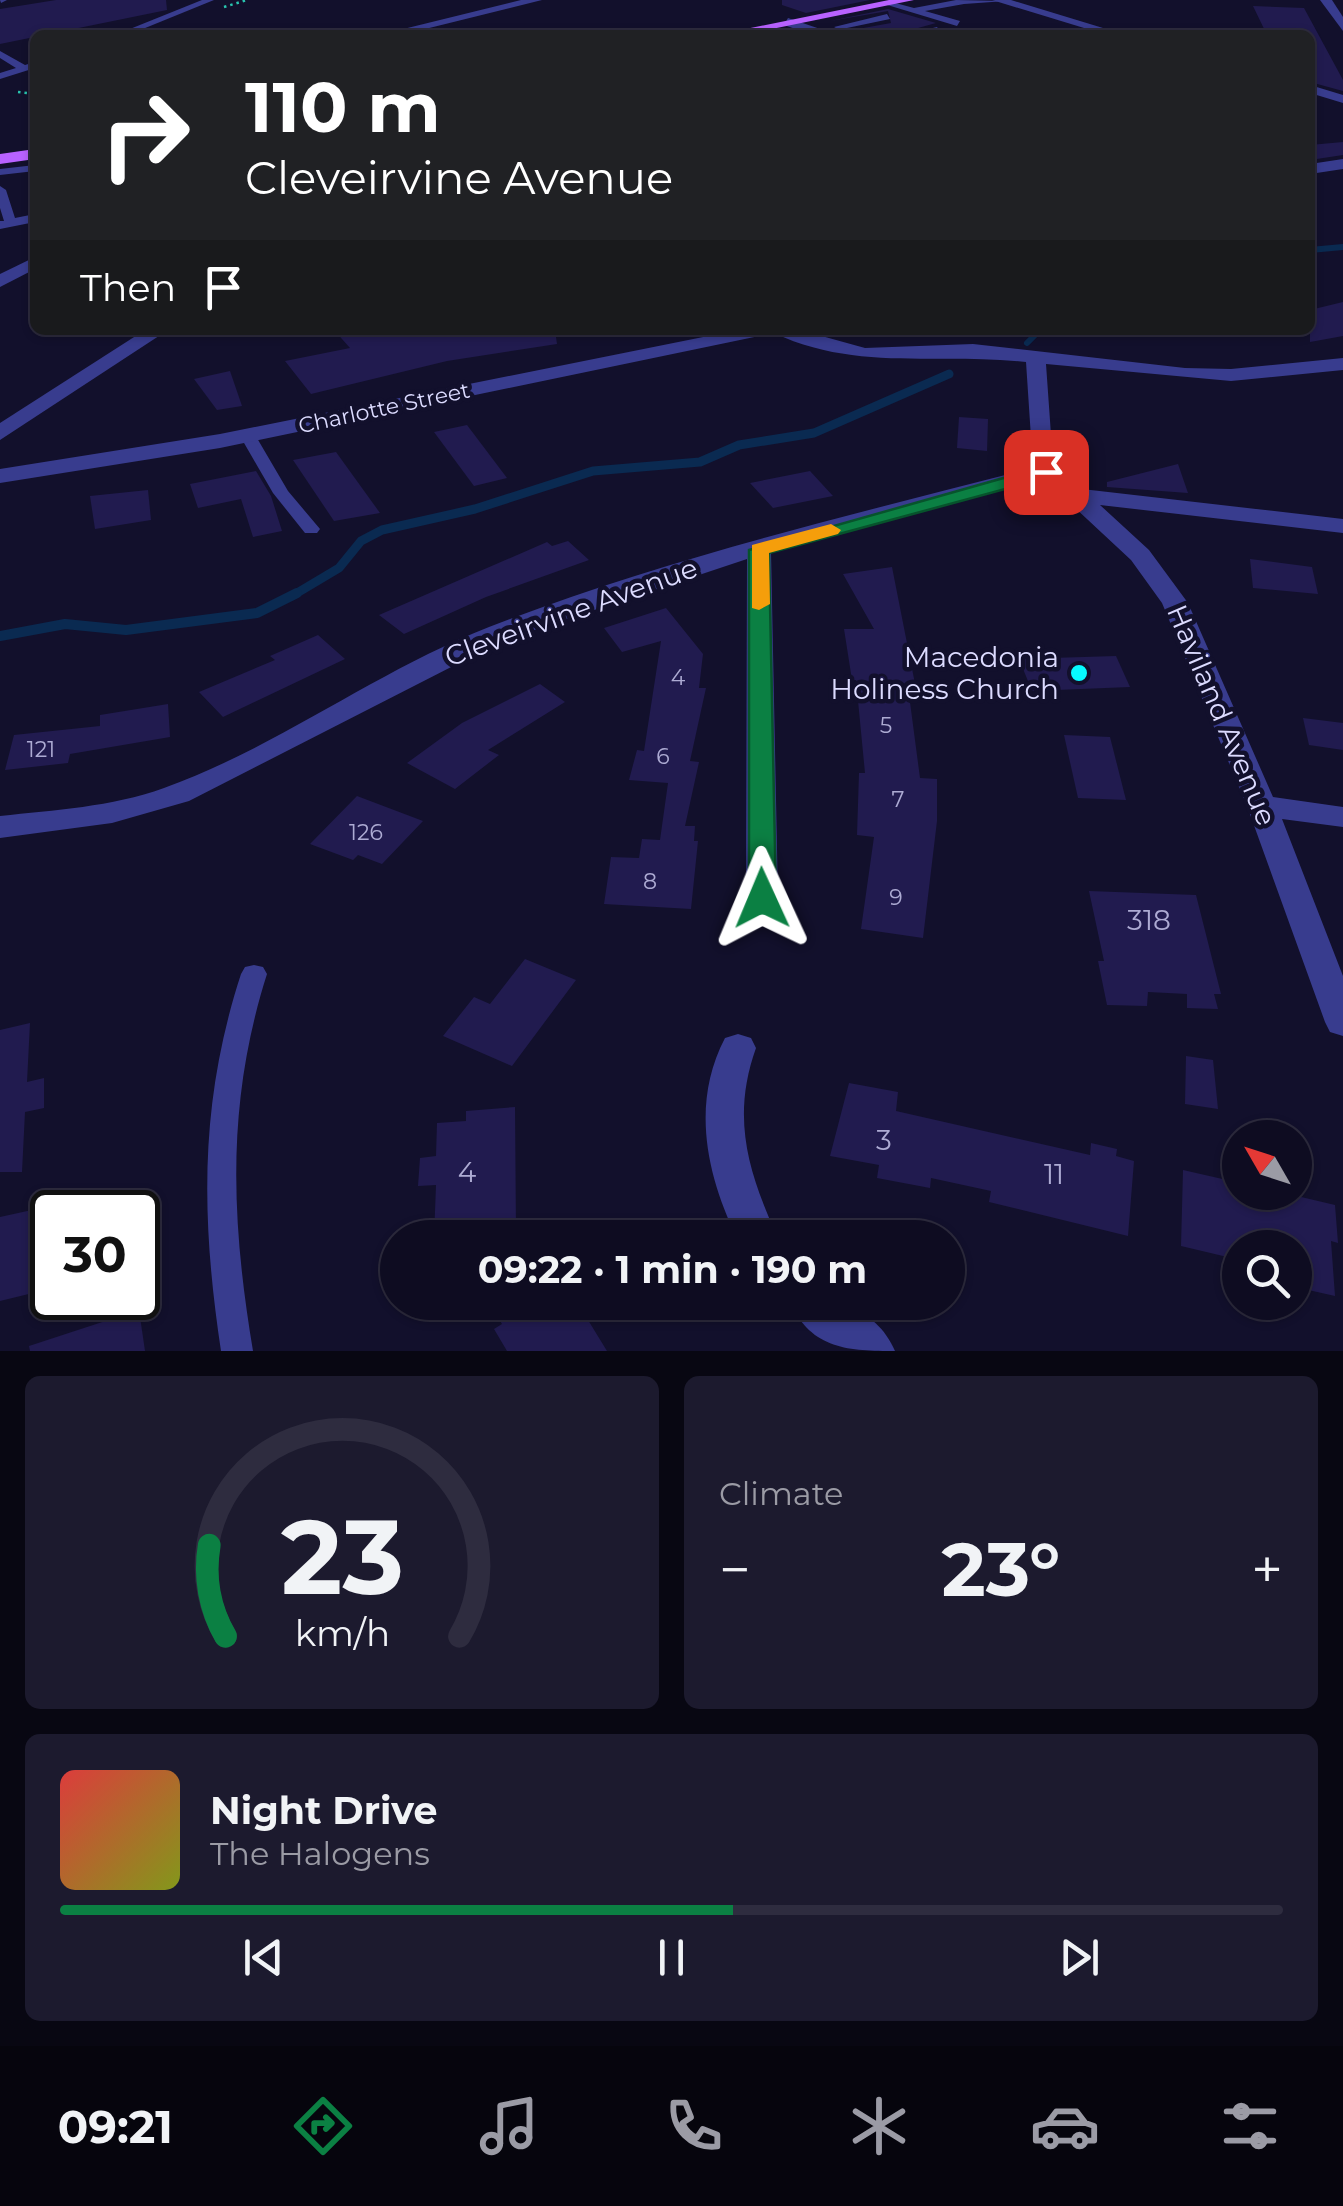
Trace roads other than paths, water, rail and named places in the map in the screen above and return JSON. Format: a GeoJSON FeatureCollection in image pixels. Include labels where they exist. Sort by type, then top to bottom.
{"type":"FeatureCollection","features":[{"type":"Feature","properties":{"kind":"main road"},"geometry":{"type":"LineString","coordinates":[[747,30],[911,6]]}},
{"type":"Feature","properties":{"kind":"main road"},"geometry":{"type":"LineString","coordinates":[[0,159],[30,155]]}},
{"type":"Feature","properties":{"kind":"street"},"geometry":{"type":"LineString","coordinates":[[406,30],[536,0]]}},
{"type":"Feature","properties":{"kind":"street"},"geometry":{"type":"LineString","coordinates":[[1326,0],[1343,27]]}},
{"type":"Feature","properties":{"kind":"street"},"geometry":{"type":"LineString","coordinates":[[1000,1],[1102,30]]}},
{"type":"Feature","properties":{"kind":"street"},"geometry":{"type":"LineString","coordinates":[[788,22],[811,30]]}},
{"type":"Feature","properties":{"kind":"street"},"geometry":{"type":"LineString","coordinates":[[1315,91],[1343,99]]}},
{"type":"Feature","properties":{"kind":"street"},"geometry":{"type":"LineString","coordinates":[[1315,169],[1343,164]]}},
{"type":"Feature","properties":{"kind":"street"},"geometry":{"type":"LineString","coordinates":[[0,282],[30,265]]}},
{"type":"Feature","properties":{"kind":"street"},"geometry":{"type":"LineString","coordinates":[[0,432],[150,335]]}},
{"type":"Feature","properties":{"kind":"street","name":"Charlotte Street"},"geometry":{"type":"LineString","coordinates":[[0,476],[248,436],[743,335]]}},
{"type":"Feature","properties":{"kind":"street"},"geometry":{"type":"LineString","coordinates":[[796,335],[836,350],[865,354],[986,351],[1036,360],[1231,375],[1343,364]]}},
{"type":"Feature","properties":{"kind":"street"},"geometry":{"type":"LineString","coordinates":[[986,351],[991,335]]}},
{"type":"Feature","properties":{"kind":"street"},"geometry":{"type":"LineString","coordinates":[[1036,360],[1042,465],[1046,472]]}},
{"type":"Feature","properties":{"kind":"street","name":"Haviland Avenue"},"geometry":{"type":"LineString","coordinates":[[1046,472],[1078,496],[1140,555],[1168,590],[1262,806],[1340,1017]]}},
{"type":"Feature","properties":{"kind":"street","name":"Cleveirvine Avenue"},"geometry":{"type":"LineString","coordinates":[[0,827],[99,816],[180,793],[405,675],[494,635],[578,604],[759,550],[1046,472]]}},
{"type":"Feature","properties":{"kind":"street"},"geometry":{"type":"LineString","coordinates":[[1078,496],[1343,526]]}},
{"type":"Feature","properties":{"kind":"street"},"geometry":{"type":"LineString","coordinates":[[759,550],[762,898]]}},
{"type":"Feature","properties":{"kind":"street"},"geometry":{"type":"LineString","coordinates":[[1262,806],[1343,818]]}},
{"type":"Feature","properties":{"kind":"street"},"geometry":{"type":"LineString","coordinates":[[738,1048],[724,1086],[730,1161],[748,1220]]}},
{"type":"Feature","properties":{"kind":"street"},"geometry":{"type":"LineString","coordinates":[[834,1320],[873,1351]]}},
{"type":"Feature","properties":{"kind":"lane"},"geometry":{"type":"LineString","coordinates":[[133,30],[210,0]]}},
{"type":"Feature","properties":{"kind":"lane"},"geometry":{"type":"LineString","coordinates":[[911,6],[1000,1]]}},
{"type":"Feature","properties":{"kind":"lane"},"geometry":{"type":"LineString","coordinates":[[911,6],[957,23]]}},
{"type":"Feature","properties":{"kind":"lane"},"geometry":{"type":"LineString","coordinates":[[845,30],[838,27],[888,10]]}},
{"type":"Feature","properties":{"kind":"lane"},"geometry":{"type":"LineString","coordinates":[[0,54],[30,67]]}},
{"type":"Feature","properties":{"kind":"lane"},"geometry":{"type":"LineString","coordinates":[[1,75],[30,67]]}},
{"type":"Feature","properties":{"kind":"lane"},"geometry":{"type":"LineString","coordinates":[[0,172],[30,169]]}},
{"type":"Feature","properties":{"kind":"lane"},"geometry":{"type":"LineString","coordinates":[[0,190],[5,224],[30,219]]}},
{"type":"Feature","properties":{"kind":"lane"},"geometry":{"type":"LineString","coordinates":[[248,436],[282,493],[311,530]]}},
{"type":"Feature","properties":{"kind":"lane"},"geometry":{"type":"LineString","coordinates":[[237,1351],[223,1271],[218,1190],[220,1138],[240,1012],[254,974]]}},
{"type":"Feature","properties":{"kind":"waterway"},"geometry":{"type":"LineString","coordinates":[[1315,250],[1343,247]]}},
{"type":"Feature","properties":{"kind":"waterway"},"geometry":{"type":"LineString","coordinates":[[1027,343],[1035,335]]}},
{"type":"Feature","properties":{"kind":"waterway"},"geometry":{"type":"LineString","coordinates":[[292,596],[339,568],[361,541],[382,530],[475,509],[593,471],[700,462],[739,445],[814,433],[949,374]]}},
{"type":"Feature","properties":{"kind":"waterway"},"geometry":{"type":"LineString","coordinates":[[0,636],[65,624],[126,630],[257,613],[297,593]]}},
{"type":"Feature","properties":{"kind":"place","name":"Macedonia Holiness Church"},"geometry":{"type":"Point","coordinates":[1079,673]}}]}
